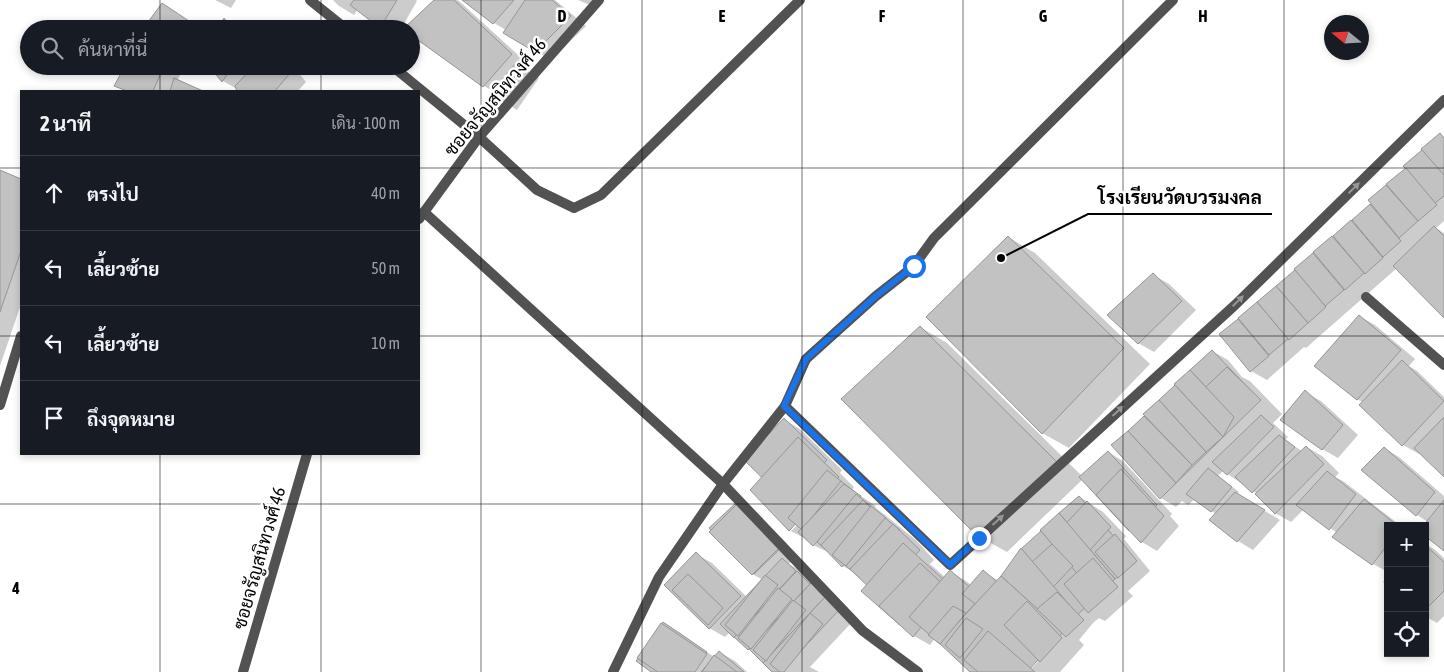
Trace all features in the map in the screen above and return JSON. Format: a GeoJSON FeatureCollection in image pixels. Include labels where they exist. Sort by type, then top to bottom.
{"type":"FeatureCollection","features":[{"type":"Feature","properties":{"kind":"street"},"geometry":{"type":"LineString","coordinates":[[310,0],[335,20]]}},
{"type":"Feature","properties":{"kind":"street","name":"ซอยจรัญสนิทวงศ์ 46"},"geometry":{"type":"LineString","coordinates":[[421,215],[479,138],[600,0]]}},
{"type":"Feature","properties":{"kind":"street"},"geometry":{"type":"LineString","coordinates":[[403,75],[479,138],[537,190],[574,208],[601,195],[800,0]]}},
{"type":"Feature","properties":{"kind":"street"},"geometry":{"type":"LineString","coordinates":[[614,672],[659,577],[723,484],[784,406],[806,359],[876,296],[914,266],[934,238],[1173,0]]}},
{"type":"Feature","properties":{"kind":"street"},"geometry":{"type":"LineString","coordinates":[[784,406],[950,565],[1235,304],[1444,100]]}},
{"type":"Feature","properties":{"kind":"street"},"geometry":{"type":"LineString","coordinates":[[421,215],[723,484],[864,631],[918,672]]}},
{"type":"Feature","properties":{"kind":"street"},"geometry":{"type":"LineString","coordinates":[[1366,297],[1444,364]]}},
{"type":"Feature","properties":{"kind":"street"},"geometry":{"type":"LineString","coordinates":[[0,405],[20,339]]}},
{"type":"Feature","properties":{"kind":"street","name":"ซอยจรัญสนิทวงศ์ 46"},"geometry":{"type":"LineString","coordinates":[[243,672],[307,455]]}},
{"type":"Feature","properties":{"kind":"building"},"geometry":{"type":"Polygon","coordinates":[[[354,0],[397,0],[385,20],[370,20],[350,5],[354,0]]]}},
{"type":"Feature","properties":{"kind":"building"},"geometry":{"type":"Polygon","coordinates":[[[434,0],[454,0],[512,54],[483,87],[420,42],[420,20],[413,20],[434,0]]]}},
{"type":"Feature","properties":{"kind":"building"},"geometry":{"type":"Polygon","coordinates":[[[462,0],[514,0],[493,24],[462,0]]]}},
{"type":"Feature","properties":{"kind":"building"},"geometry":{"type":"Polygon","coordinates":[[[525,0],[552,0],[571,16],[535,52],[503,33],[525,0]]]}},
{"type":"Feature","properties":{"kind":"building"},"geometry":{"type":"Polygon","coordinates":[[[162,3],[188,20],[150,20],[162,3]]]}},
{"type":"Feature","properties":{"kind":"building"},"geometry":{"type":"Polygon","coordinates":[[[516,63],[525,68],[501,102],[494,89],[516,63]]]}},
{"type":"Feature","properties":{"kind":"building"},"geometry":{"type":"Polygon","coordinates":[[[120,75],[160,75],[153,90],[124,90],[114,86],[120,75]]]}},
{"type":"Feature","properties":{"kind":"building"},"geometry":{"type":"Polygon","coordinates":[[[216,75],[227,75],[222,82],[216,75]]]}},
{"type":"Feature","properties":{"kind":"building"},"geometry":{"type":"Polygon","coordinates":[[[245,75],[288,75],[276,90],[237,90],[235,86],[245,75]]]}},
{"type":"Feature","properties":{"kind":"building"},"geometry":{"type":"Polygon","coordinates":[[[174,78],[201,90],[170,90],[174,78]]]}},
{"type":"Feature","properties":{"kind":"building"},"geometry":{"type":"Polygon","coordinates":[[[1440,133],[1444,138],[1444,176],[1421,149],[1440,133]]]}},
{"type":"Feature","properties":{"kind":"building"},"geometry":{"type":"Polygon","coordinates":[[[1422,150],[1444,175],[1444,196],[1435,203],[1403,166],[1422,150]]]}},
{"type":"Feature","properties":{"kind":"building"},"geometry":{"type":"Polygon","coordinates":[[[1406,168],[1437,205],[1418,221],[1386,184],[1406,168]]]}},
{"type":"Feature","properties":{"kind":"building"},"geometry":{"type":"Polygon","coordinates":[[[0,170],[20,179],[20,254],[0,312],[0,170]]]}},
{"type":"Feature","properties":{"kind":"building"},"geometry":{"type":"Polygon","coordinates":[[[1386,185],[1418,221],[1399,238],[1368,200],[1386,185]]]}},
{"type":"Feature","properties":{"kind":"building"},"geometry":{"type":"Polygon","coordinates":[[[1370,204],[1401,241],[1383,257],[1352,220],[1370,204]]]}},
{"type":"Feature","properties":{"kind":"building"},"geometry":{"type":"Polygon","coordinates":[[[1351,220],[1383,258],[1365,274],[1333,236],[1351,220]]]}},
{"type":"Feature","properties":{"kind":"building"},"geometry":{"type":"Polygon","coordinates":[[[1434,226],[1444,236],[1444,318],[1393,266],[1434,226]]]}},
{"type":"Feature","properties":{"kind":"building"},"geometry":{"type":"Polygon","coordinates":[[[1008,236],[1124,348],[1042,434],[926,317],[1008,236]]]}},
{"type":"Feature","properties":{"kind":"building"},"geometry":{"type":"Polygon","coordinates":[[[1332,236],[1364,273],[1345,290],[1313,252],[1332,236]]]}},
{"type":"Feature","properties":{"kind":"building"},"geometry":{"type":"Polygon","coordinates":[[[1313,253],[1344,290],[1325,306],[1294,269],[1313,253]]]}},
{"type":"Feature","properties":{"kind":"building"},"geometry":{"type":"Polygon","coordinates":[[[1295,270],[1326,307],[1308,323],[1276,286],[1295,270]]]}},
{"type":"Feature","properties":{"kind":"building"},"geometry":{"type":"Polygon","coordinates":[[[1153,273],[1182,301],[1138,344],[1107,315],[1153,273]]]}},
{"type":"Feature","properties":{"kind":"building"},"geometry":{"type":"Polygon","coordinates":[[[1276,286],[1308,323],[1289,340],[1257,302],[1276,286]]]}},
{"type":"Feature","properties":{"kind":"building"},"geometry":{"type":"Polygon","coordinates":[[[1257,302],[1288,339],[1269,355],[1238,318],[1257,302]]]}},
{"type":"Feature","properties":{"kind":"building"},"geometry":{"type":"Polygon","coordinates":[[[1359,315],[1401,350],[1357,400],[1314,366],[1359,315]]]}},
{"type":"Feature","properties":{"kind":"building"},"geometry":{"type":"Polygon","coordinates":[[[1238,319],[1269,356],[1250,372],[1219,334],[1238,319]]]}},
{"type":"Feature","properties":{"kind":"building"},"geometry":{"type":"Polygon","coordinates":[[[920,326],[1057,462],[979,538],[841,399],[920,326]]]}},
{"type":"Feature","properties":{"kind":"building"},"geometry":{"type":"Polygon","coordinates":[[[1212,350],[1257,397],[1234,417],[1190,370],[1212,350]]]}},
{"type":"Feature","properties":{"kind":"building"},"geometry":{"type":"Polygon","coordinates":[[[1402,360],[1444,401],[1402,446],[1359,405],[1402,360]]]}},
{"type":"Feature","properties":{"kind":"building"},"geometry":{"type":"Polygon","coordinates":[[[1227,367],[1261,400],[1166,493],[1132,456],[1227,367]]]}},
{"type":"Feature","properties":{"kind":"building"},"geometry":{"type":"Polygon","coordinates":[[[1190,370],[1234,417],[1223,437],[1174,384],[1190,370]]]}},
{"type":"Feature","properties":{"kind":"building"},"geometry":{"type":"Polygon","coordinates":[[[1175,385],[1223,437],[1206,452],[1159,400],[1175,385]]]}},
{"type":"Feature","properties":{"kind":"building"},"geometry":{"type":"Polygon","coordinates":[[[1305,390],[1343,425],[1322,450],[1280,420],[1305,390]]]}},
{"type":"Feature","properties":{"kind":"building"},"geometry":{"type":"Polygon","coordinates":[[[1159,400],[1206,452],[1192,465],[1143,414],[1159,400]]]}},
{"type":"Feature","properties":{"kind":"building"},"geometry":{"type":"Polygon","coordinates":[[[1261,415],[1274,427],[1227,475],[1212,462],[1261,415]]]}},
{"type":"Feature","properties":{"kind":"building"},"geometry":{"type":"Polygon","coordinates":[[[1144,416],[1192,465],[1176,483],[1128,431],[1144,416]]]}},
{"type":"Feature","properties":{"kind":"building"},"geometry":{"type":"Polygon","coordinates":[[[1444,417],[1444,477],[1414,448],[1444,417]]]}},
{"type":"Feature","properties":{"kind":"building"},"geometry":{"type":"Polygon","coordinates":[[[784,418],[827,460],[787,502],[744,460],[784,418]]]}},
{"type":"Feature","properties":{"kind":"building"},"geometry":{"type":"Polygon","coordinates":[[[1128,431],[1176,483],[1160,499],[1111,445],[1128,431]]]}},
{"type":"Feature","properties":{"kind":"building"},"geometry":{"type":"Polygon","coordinates":[[[1279,435],[1295,447],[1252,493],[1235,477],[1279,435]]]}},
{"type":"Feature","properties":{"kind":"building"},"geometry":{"type":"Polygon","coordinates":[[[798,437],[839,477],[789,531],[750,490],[798,437]]]}},
{"type":"Feature","properties":{"kind":"building"},"geometry":{"type":"Polygon","coordinates":[[[1306,446],[1324,464],[1275,514],[1255,494],[1306,446]]]}},
{"type":"Feature","properties":{"kind":"building"},"geometry":{"type":"Polygon","coordinates":[[[1384,447],[1435,492],[1416,516],[1361,470],[1384,447]]]}},
{"type":"Feature","properties":{"kind":"building"},"geometry":{"type":"Polygon","coordinates":[[[1108,451],[1157,505],[1129,531],[1079,477],[1108,451]]]}},
{"type":"Feature","properties":{"kind":"building"},"geometry":{"type":"Polygon","coordinates":[[[1208,468],[1232,487],[1211,512],[1186,494],[1208,468]]]}},
{"type":"Feature","properties":{"kind":"building"},"geometry":{"type":"Polygon","coordinates":[[[1121,469],[1164,516],[1141,543],[1096,495],[1121,469]]]}},
{"type":"Feature","properties":{"kind":"building"},"geometry":{"type":"Polygon","coordinates":[[[827,470],[842,482],[802,530],[788,518],[827,470]]]}},
{"type":"Feature","properties":{"kind":"building"},"geometry":{"type":"Polygon","coordinates":[[[1327,471],[1356,494],[1329,530],[1296,505],[1327,471]]]}},
{"type":"Feature","properties":{"kind":"building"},"geometry":{"type":"Polygon","coordinates":[[[841,481],[856,493],[816,541],[802,530],[841,481]]]}},
{"type":"Feature","properties":{"kind":"building"},"geometry":{"type":"Polygon","coordinates":[[[844,484],[861,496],[813,546],[798,532],[844,484]]]}},
{"type":"Feature","properties":{"kind":"building"},"geometry":{"type":"Polygon","coordinates":[[[1235,492],[1265,510],[1237,542],[1209,520],[1235,492]]]}},
{"type":"Feature","properties":{"kind":"building"},"geometry":{"type":"Polygon","coordinates":[[[856,494],[871,506],[831,554],[817,542],[856,494]]]}},
{"type":"Feature","properties":{"kind":"building"},"geometry":{"type":"Polygon","coordinates":[[[1079,496],[1136,562],[1115,579],[1059,513],[1079,496]]]}},
{"type":"Feature","properties":{"kind":"building"},"geometry":{"type":"Polygon","coordinates":[[[1364,499],[1393,522],[1384,522],[1384,549],[1372,565],[1332,537],[1364,499]]]}},
{"type":"Feature","properties":{"kind":"building"},"geometry":{"type":"Polygon","coordinates":[[[863,500],[884,521],[842,567],[821,545],[863,500]]]}},
{"type":"Feature","properties":{"kind":"building"},"geometry":{"type":"Polygon","coordinates":[[[1444,500],[1444,551],[1429,539],[1429,522],[1426,522],[1444,500]]]}},
{"type":"Feature","properties":{"kind":"building"},"geometry":{"type":"Polygon","coordinates":[[[738,501],[783,546],[754,574],[709,528],[738,501]]]}},
{"type":"Feature","properties":{"kind":"building"},"geometry":{"type":"Polygon","coordinates":[[[1087,501],[1111,527],[1082,559],[1057,533],[1087,501]]]}},
{"type":"Feature","properties":{"kind":"building"},"geometry":{"type":"Polygon","coordinates":[[[737,504],[780,547],[752,575],[709,532],[737,504]]]}},
{"type":"Feature","properties":{"kind":"building"},"geometry":{"type":"Polygon","coordinates":[[[871,506],[886,518],[846,566],[832,555],[871,506]]]}},
{"type":"Feature","properties":{"kind":"building"},"geometry":{"type":"Polygon","coordinates":[[[1059,513],[1115,579],[1095,596],[1040,530],[1059,513]]]}},
{"type":"Feature","properties":{"kind":"building"},"geometry":{"type":"Polygon","coordinates":[[[885,518],[900,530],[860,578],[846,566],[885,518]]]}},
{"type":"Feature","properties":{"kind":"building"},"geometry":{"type":"Polygon","coordinates":[[[893,524],[920,550],[877,595],[850,569],[893,524]]]}},
{"type":"Feature","properties":{"kind":"building"},"geometry":{"type":"Polygon","coordinates":[[[1041,531],[1097,597],[1077,615],[1021,549],[1041,531]]]}},
{"type":"Feature","properties":{"kind":"building"},"geometry":{"type":"Polygon","coordinates":[[[1115,534],[1137,561],[1118,578],[1095,552],[1115,534]]]}},
{"type":"Feature","properties":{"kind":"building"},"geometry":{"type":"Polygon","coordinates":[[[903,543],[943,579],[901,626],[861,591],[903,543]]]}},
{"type":"Feature","properties":{"kind":"building"},"geometry":{"type":"Polygon","coordinates":[[[1052,544],[1073,566],[1040,601],[1014,578],[1052,544]]]}},
{"type":"Feature","properties":{"kind":"building"},"geometry":{"type":"Polygon","coordinates":[[[1021,548],[1077,614],[1063,632],[1001,576],[1021,548]]]}},
{"type":"Feature","properties":{"kind":"building"},"geometry":{"type":"Polygon","coordinates":[[[1429,549],[1444,562],[1444,591],[1429,606],[1429,549]]]}},
{"type":"Feature","properties":{"kind":"building"},"geometry":{"type":"Polygon","coordinates":[[[696,552],[741,596],[709,629],[664,585],[696,552]]]}},
{"type":"Feature","properties":{"kind":"building"},"geometry":{"type":"Polygon","coordinates":[[[782,558],[796,571],[734,638],[720,624],[782,558]]]}},
{"type":"Feature","properties":{"kind":"building"},"geometry":{"type":"Polygon","coordinates":[[[1093,558],[1118,587],[1088,613],[1064,584],[1093,558]]]}},
{"type":"Feature","properties":{"kind":"building"},"geometry":{"type":"Polygon","coordinates":[[[920,563],[950,591],[913,637],[879,606],[920,563]]]}},
{"type":"Feature","properties":{"kind":"building"},"geometry":{"type":"Polygon","coordinates":[[[950,570],[981,597],[939,643],[909,617],[950,570]]]}},
{"type":"Feature","properties":{"kind":"building"},"geometry":{"type":"Polygon","coordinates":[[[983,570],[1018,599],[1000,622],[962,594],[983,570]]]}},
{"type":"Feature","properties":{"kind":"building"},"geometry":{"type":"Polygon","coordinates":[[[797,571],[810,584],[748,650],[734,637],[797,571]]]}},
{"type":"Feature","properties":{"kind":"building"},"geometry":{"type":"Polygon","coordinates":[[[688,574],[723,608],[708,625],[672,590],[688,574]]]}},
{"type":"Feature","properties":{"kind":"building"},"geometry":{"type":"Polygon","coordinates":[[[765,575],[778,585],[738,636],[725,625],[765,575]]]}},
{"type":"Feature","properties":{"kind":"building"},"geometry":{"type":"Polygon","coordinates":[[[1001,576],[1063,632],[1027,672],[970,672],[939,643],[1001,576]]]}},
{"type":"Feature","properties":{"kind":"building"},"geometry":{"type":"Polygon","coordinates":[[[811,583],[825,597],[763,663],[749,649],[811,583]]]}},
{"type":"Feature","properties":{"kind":"building"},"geometry":{"type":"Polygon","coordinates":[[[778,588],[792,599],[751,649],[738,638],[778,588]]]}},
{"type":"Feature","properties":{"kind":"building"},"geometry":{"type":"Polygon","coordinates":[[[1057,592],[1084,620],[1066,637],[1037,609],[1057,592]]]}},
{"type":"Feature","properties":{"kind":"building"},"geometry":{"type":"Polygon","coordinates":[[[825,597],[839,610],[781,672],[772,672],[763,663],[825,597]]]}},
{"type":"Feature","properties":{"kind":"building"},"geometry":{"type":"Polygon","coordinates":[[[793,600],[806,610],[766,661],[753,650],[793,600]]]}},
{"type":"Feature","properties":{"kind":"building"},"geometry":{"type":"Polygon","coordinates":[[[1027,601],[1062,638],[1040,662],[1004,625],[1027,601]]]}},
{"type":"Feature","properties":{"kind":"building"},"geometry":{"type":"Polygon","coordinates":[[[953,606],[966,613],[940,644],[928,635],[953,606]]]}},
{"type":"Feature","properties":{"kind":"building"},"geometry":{"type":"Polygon","coordinates":[[[810,613],[823,624],[784,672],[780,672],[770,664],[810,613]]]}},
{"type":"Feature","properties":{"kind":"building"},"geometry":{"type":"Polygon","coordinates":[[[966,618],[983,629],[960,658],[945,645],[966,618]]]}},
{"type":"Feature","properties":{"kind":"building"},"geometry":{"type":"Polygon","coordinates":[[[663,622],[707,652],[693,672],[651,672],[636,661],[663,622]]]}},
{"type":"Feature","properties":{"kind":"building"},"geometry":{"type":"Polygon","coordinates":[[[661,623],[707,654],[695,672],[658,672],[637,658],[661,623]]]}},
{"type":"Feature","properties":{"kind":"building"},"geometry":{"type":"Polygon","coordinates":[[[988,631],[1035,672],[978,672],[964,660],[988,631]]]}},
{"type":"Feature","properties":{"kind":"building"},"geometry":{"type":"Polygon","coordinates":[[[719,651],[744,672],[701,672],[719,651]]]}},
{"type":"Feature","properties":{"kind":"building"},"geometry":{"type":"Polygon","coordinates":[[[714,655],[737,672],[702,672],[714,655]]]}},
{"type":"Feature","properties":{"kind":"place","name":"โรงเรียนวัดบวรมงคล"},"geometry":{"type":"Point","coordinates":[1001,258]}},
{"type":"Feature","properties":{"kind":"route"},"geometry":{"type":"LineString","coordinates":[[914,266],[876,296],[806,359],[784,406],[950,565],[979,538]]}}]}
